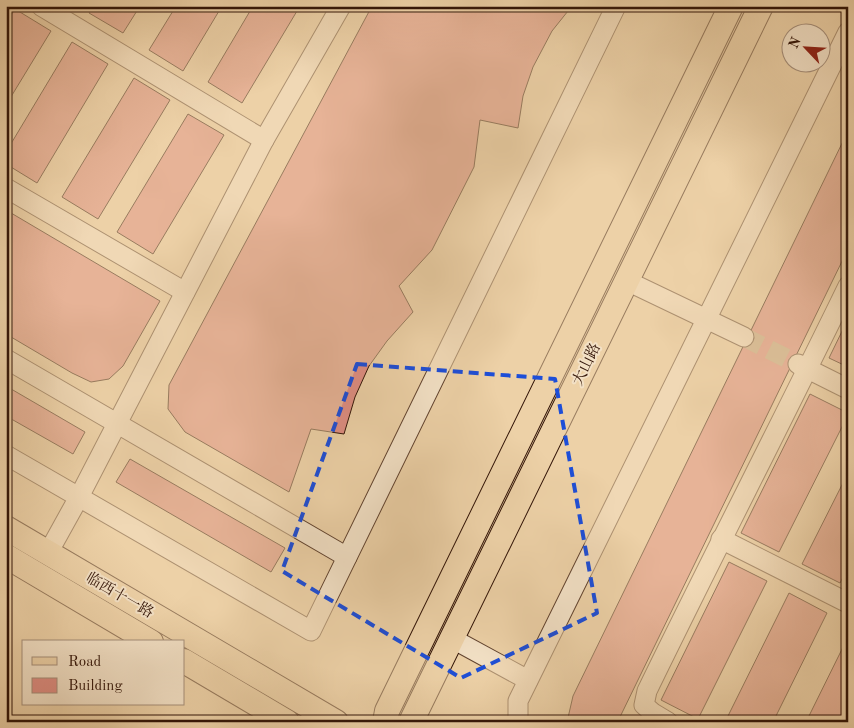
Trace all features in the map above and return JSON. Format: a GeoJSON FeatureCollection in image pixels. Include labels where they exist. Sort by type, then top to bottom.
{"type":"FeatureCollection","features":[{"type":"Feature","properties":{"kind":"main road","name":"大山路"},"geometry":{"type":"LineString","coordinates":[[385,722],[387,711],[731,6]]}},
{"type":"Feature","properties":{"kind":"main road","name":"大山路"},"geometry":{"type":"LineString","coordinates":[[411,722],[761,6]]}},
{"type":"Feature","properties":{"kind":"main road","name":"临西十一路"},"geometry":{"type":"LineString","coordinates":[[6,528],[336,722]]}},
{"type":"Feature","properties":{"kind":"main road","name":"临西十一路"},"geometry":{"type":"LineString","coordinates":[[6,556],[148,640]]}},
{"type":"Feature","properties":{"kind":"main road"},"geometry":{"type":"LineString","coordinates":[[185,662],[288,722]]}},
{"type":"Feature","properties":{"kind":"lane"},"geometry":{"type":"LineString","coordinates":[[41,6],[264,140]]}},
{"type":"Feature","properties":{"kind":"lane"},"geometry":{"type":"LineString","coordinates":[[48,553],[79,497],[264,140],[341,6]]}},
{"type":"Feature","properties":{"kind":"lane"},"geometry":{"type":"LineString","coordinates":[[6,455],[311,631],[616,6]]}},
{"type":"Feature","properties":{"kind":"lane"},"geometry":{"type":"LineString","coordinates":[[518,722],[518,701],[528,680],[848,32]]}},
{"type":"Feature","properties":{"kind":"lane"},"geometry":{"type":"LineString","coordinates":[[6,188],[185,292]]}},
{"type":"Feature","properties":{"kind":"lane"},"geometry":{"type":"LineString","coordinates":[[627,281],[744,337]]}},
{"type":"Feature","properties":{"kind":"lane"},"geometry":{"type":"LineString","coordinates":[[668,722],[653,713],[644,704],[647,691],[803,366],[848,286]]}},
{"type":"Feature","properties":{"kind":"lane"},"geometry":{"type":"LineString","coordinates":[[6,360],[347,557]]}},
{"type":"Feature","properties":{"kind":"lane"},"geometry":{"type":"LineString","coordinates":[[803,366],[848,389]]}},
{"type":"Feature","properties":{"kind":"lane"},"geometry":{"type":"LineString","coordinates":[[721,539],[848,603]]}},
{"type":"Feature","properties":{"kind":"lane"},"geometry":{"type":"LineString","coordinates":[[451,638],[528,680]]}},
{"type":"Feature","properties":{"kind":"highlighted area"},"geometry":{"type":"Polygon","coordinates":[[[357,364],[555,379],[597,613],[461,678],[282,571],[357,364]]]}},
{"type":"Feature","properties":{"kind":"building"},"geometry":{"type":"Polygon","coordinates":[[[93,6],[140,6],[123,33],[89,13],[93,6]]]}},
{"type":"Feature","properties":{"kind":"building"},"geometry":{"type":"Polygon","coordinates":[[[176,6],[222,6],[183,71],[149,50],[176,6]]]}},
{"type":"Feature","properties":{"kind":"building"},"geometry":{"type":"Polygon","coordinates":[[[253,6],[300,6],[242,103],[208,82],[253,6]]]}},
{"type":"Feature","properties":{"kind":"building"},"geometry":{"type":"Polygon","coordinates":[[[372,6],[572,6],[552,31],[533,67],[523,96],[518,128],[480,120],[474,167],[432,250],[399,286],[413,312],[387,341],[369,366],[355,397],[344,434],[311,429],[289,492],[185,432],[168,409],[169,385],[372,6]]]}},
{"type":"Feature","properties":{"kind":"building"},"geometry":{"type":"Polygon","coordinates":[[[15,9],[51,31],[6,105],[6,24],[15,9]]]}},
{"type":"Feature","properties":{"kind":"building"},"geometry":{"type":"Polygon","coordinates":[[[72,42],[108,64],[37,183],[6,164],[6,152],[72,42]]]}},
{"type":"Feature","properties":{"kind":"building"},"geometry":{"type":"Polygon","coordinates":[[[134,78],[170,100],[98,219],[62,197],[134,78]]]}},
{"type":"Feature","properties":{"kind":"building"},"geometry":{"type":"Polygon","coordinates":[[[188,114],[224,135],[153,254],[117,232],[188,114]]]}},
{"type":"Feature","properties":{"kind":"building"},"geometry":{"type":"Polygon","coordinates":[[[848,131],[848,249],[619,719],[624,722],[567,722],[573,696],[848,131]]]}},
{"type":"Feature","properties":{"kind":"building"},"geometry":{"type":"Polygon","coordinates":[[[6,210],[160,301],[123,366],[109,379],[91,382],[72,373],[6,334],[6,210]]]}},
{"type":"Feature","properties":{"kind":"building"},"geometry":{"type":"Polygon","coordinates":[[[848,319],[848,367],[829,358],[848,319]]]}},
{"type":"Feature","properties":{"kind":"building"},"geometry":{"type":"Polygon","coordinates":[[[6,386],[85,432],[73,454],[6,416],[6,386]]]}},
{"type":"Feature","properties":{"kind":"building"},"geometry":{"type":"Polygon","coordinates":[[[810,394],[848,413],[848,415],[779,552],[741,533],[810,394]]]}},
{"type":"Feature","properties":{"kind":"building"},"geometry":{"type":"Polygon","coordinates":[[[130,459],[285,548],[271,572],[116,482],[130,459]]]}},
{"type":"Feature","properties":{"kind":"building"},"geometry":{"type":"Polygon","coordinates":[[[848,473],[848,568],[840,583],[802,564],[848,473]]]}},
{"type":"Feature","properties":{"kind":"building"},"geometry":{"type":"Polygon","coordinates":[[[729,562],[767,581],[698,719],[661,700],[729,562]]]}},
{"type":"Feature","properties":{"kind":"building"},"geometry":{"type":"Polygon","coordinates":[[[789,593],[827,613],[773,722],[725,722],[789,593]]]}},
{"type":"Feature","properties":{"kind":"building"},"geometry":{"type":"Polygon","coordinates":[[[848,637],[848,722],[806,722],[848,637]]]}},
{"type":"Feature","properties":{"kind":"tunnel"},"geometry":{"type":"LineString","coordinates":[[744,337],[798,364]]}}]}
